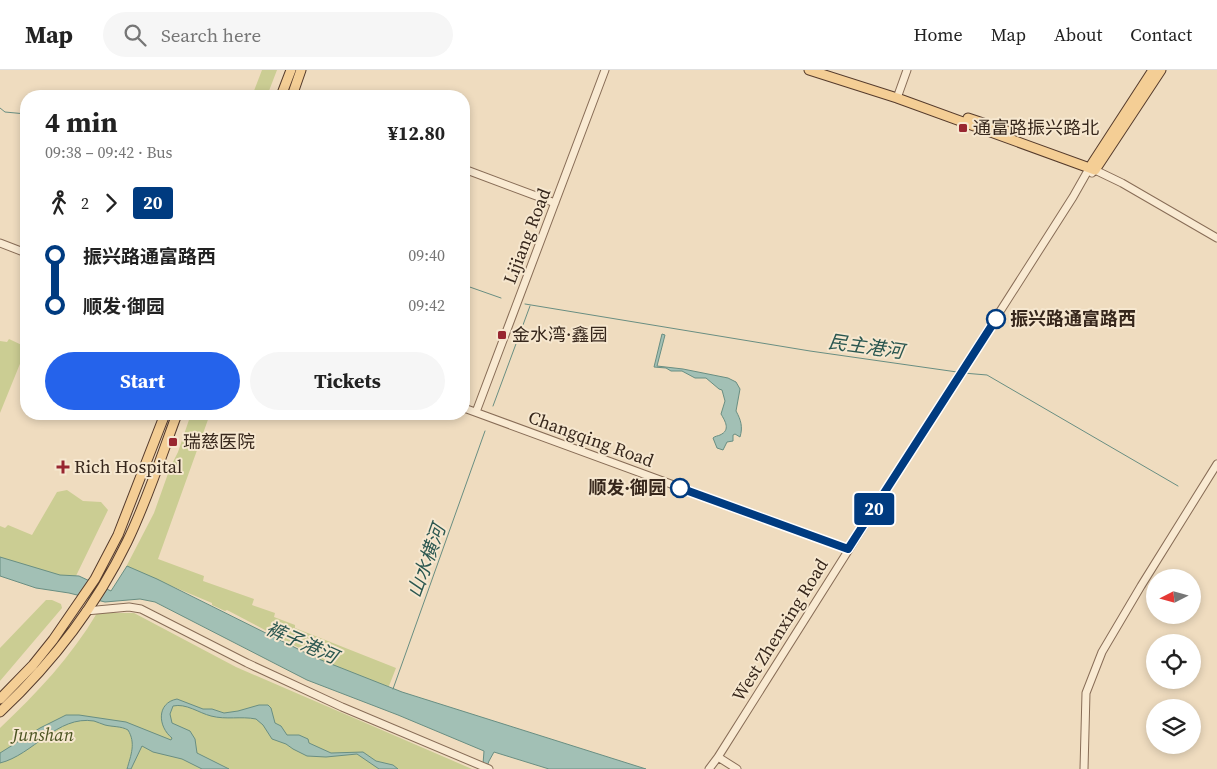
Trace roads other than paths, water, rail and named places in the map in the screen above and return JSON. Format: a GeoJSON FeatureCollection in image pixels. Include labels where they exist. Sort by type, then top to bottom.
{"type":"FeatureCollection","features":[{"type":"Feature","properties":{"kind":"main road"},"geometry":{"type":"LineString","coordinates":[[283,90],[291,70]]}},
{"type":"Feature","properties":{"kind":"main road"},"geometry":{"type":"LineString","coordinates":[[294,90],[302,70]]}},
{"type":"Feature","properties":{"kind":"main road"},"geometry":{"type":"LineString","coordinates":[[809,70],[986,123],[1094,167]]}},
{"type":"Feature","properties":{"kind":"main road"},"geometry":{"type":"LineString","coordinates":[[823,70],[898,97]]}},
{"type":"Feature","properties":{"kind":"main road"},"geometry":{"type":"LineString","coordinates":[[1094,167],[1153,70]]}},
{"type":"Feature","properties":{"kind":"main road"},"geometry":{"type":"LineString","coordinates":[[1094,167],[1161,70]]}},
{"type":"Feature","properties":{"kind":"main road"},"geometry":{"type":"LineString","coordinates":[[0,699],[33,665],[95,579],[118,535],[163,420]]}},
{"type":"Feature","properties":{"kind":"main road"},"geometry":{"type":"LineString","coordinates":[[0,712],[38,675],[60,648],[105,582],[127,542],[146,499],[174,420]]}},
{"type":"Feature","properties":{"kind":"street","name":"Lijiang Road"},"geometry":{"type":"LineString","coordinates":[[476,412],[605,70]]}},
{"type":"Feature","properties":{"kind":"street"},"geometry":{"type":"LineString","coordinates":[[898,97],[907,70]]}},
{"type":"Feature","properties":{"kind":"street"},"geometry":{"type":"LineString","coordinates":[[1094,167],[1217,238]]}},
{"type":"Feature","properties":{"kind":"street","name":"West Zhenxing Road"},"geometry":{"type":"LineString","coordinates":[[709,769],[718,758],[848,549],[1073,196],[1094,167]]}},
{"type":"Feature","properties":{"kind":"street"},"geometry":{"type":"LineString","coordinates":[[470,171],[555,203]]}},
{"type":"Feature","properties":{"kind":"street"},"geometry":{"type":"LineString","coordinates":[[0,243],[20,251]]}},
{"type":"Feature","properties":{"kind":"street","name":"Changqing Road"},"geometry":{"type":"LineString","coordinates":[[470,410],[848,549]]}},
{"type":"Feature","properties":{"kind":"street"},"geometry":{"type":"LineString","coordinates":[[1084,769],[1086,694],[1102,652],[1217,464]]}},
{"type":"Feature","properties":{"kind":"street"},"geometry":{"type":"LineString","coordinates":[[89,607],[129,607],[141,609],[247,663],[342,707],[485,768]]}},
{"type":"Feature","properties":{"kind":"street"},"geometry":{"type":"LineString","coordinates":[[718,758],[737,769]]}},
{"type":"Feature","properties":{"kind":"water"},"geometry":{"type":"Polygon","coordinates":[[[662,334],[665,335],[657,366],[728,378],[736,382],[740,389],[736,411],[741,424],[740,437],[735,434],[733,435],[733,441],[727,442],[723,450],[717,448],[713,438],[723,433],[726,428],[721,414],[725,401],[722,390],[706,378],[695,378],[682,371],[671,371],[666,368],[654,367],[662,334]]]}},
{"type":"Feature","properties":{"kind":"water"},"geometry":{"type":"Polygon","coordinates":[[[0,557],[60,575],[79,576],[111,591],[127,566],[316,658],[402,692],[646,769],[549,769],[494,752],[486,769],[483,764],[484,751],[307,680],[155,602],[140,599],[105,602],[69,593],[36,588],[0,576],[0,557]]]}},
{"type":"Feature","properties":{"kind":"water"},"geometry":{"type":"Polygon","coordinates":[[[177,699],[203,709],[212,709],[224,713],[259,705],[268,705],[271,708],[275,723],[281,726],[287,735],[299,735],[308,739],[309,743],[331,753],[363,752],[376,761],[393,765],[398,769],[379,769],[357,754],[326,757],[307,756],[286,744],[272,739],[263,725],[256,719],[217,717],[178,705],[173,706],[170,714],[172,723],[190,731],[195,739],[197,753],[229,769],[202,769],[182,759],[153,752],[142,746],[131,769],[127,769],[132,744],[128,730],[94,721],[68,724],[12,759],[0,763],[0,753],[40,728],[66,715],[79,715],[126,722],[171,740],[172,738],[164,728],[161,716],[165,705],[177,699]]]}},
{"type":"Feature","properties":{"kind":"waterway","name":"民主港河"},"geometry":{"type":"LineString","coordinates":[[0,108],[5,112],[20,113]]}},
{"type":"Feature","properties":{"kind":"waterway","name":"民主港河"},"geometry":{"type":"LineString","coordinates":[[470,287],[501,298]]}},
{"type":"Feature","properties":{"kind":"waterway","name":"民主港河"},"geometry":{"type":"LineString","coordinates":[[525,304],[810,351],[957,372]]}},
{"type":"Feature","properties":{"kind":"waterway","name":"山水横河"},"geometry":{"type":"LineString","coordinates":[[493,406],[530,306]]}},
{"type":"Feature","properties":{"kind":"waterway","name":"民主港河"},"geometry":{"type":"LineString","coordinates":[[963,373],[987,375],[1178,486]]}},
{"type":"Feature","properties":{"kind":"waterway","name":"山水横河"},"geometry":{"type":"LineString","coordinates":[[393,689],[485,431]]}},
{"type":"Feature","properties":{"kind":"place","name":"通富路振兴路北"},"geometry":{"type":"Point","coordinates":[963,128]}},
{"type":"Feature","properties":{"kind":"place","name":"振兴路通富路西"},"geometry":{"type":"Point","coordinates":[996,319]}},
{"type":"Feature","properties":{"kind":"place","name":"金水湾·鑫园"},"geometry":{"type":"Point","coordinates":[502,335]}},
{"type":"Feature","properties":{"kind":"place","name":"瑞慈医院"},"geometry":{"type":"Point","coordinates":[173,442]}},
{"type":"Feature","properties":{"kind":"place","name":"Rich Hospital"},"geometry":{"type":"Point","coordinates":[63,467]}},
{"type":"Feature","properties":{"kind":"place","name":"顺发·御园"},"geometry":{"type":"Point","coordinates":[680,488]}},
{"type":"Feature","properties":{"kind":"water label","name":"裤子港河"},"geometry":{"type":"Point","coordinates":[302,642]}},
{"type":"Feature","properties":{"kind":"park label","name":"Junshan"},"geometry":{"type":"Point","coordinates":[43,735]}}]}
